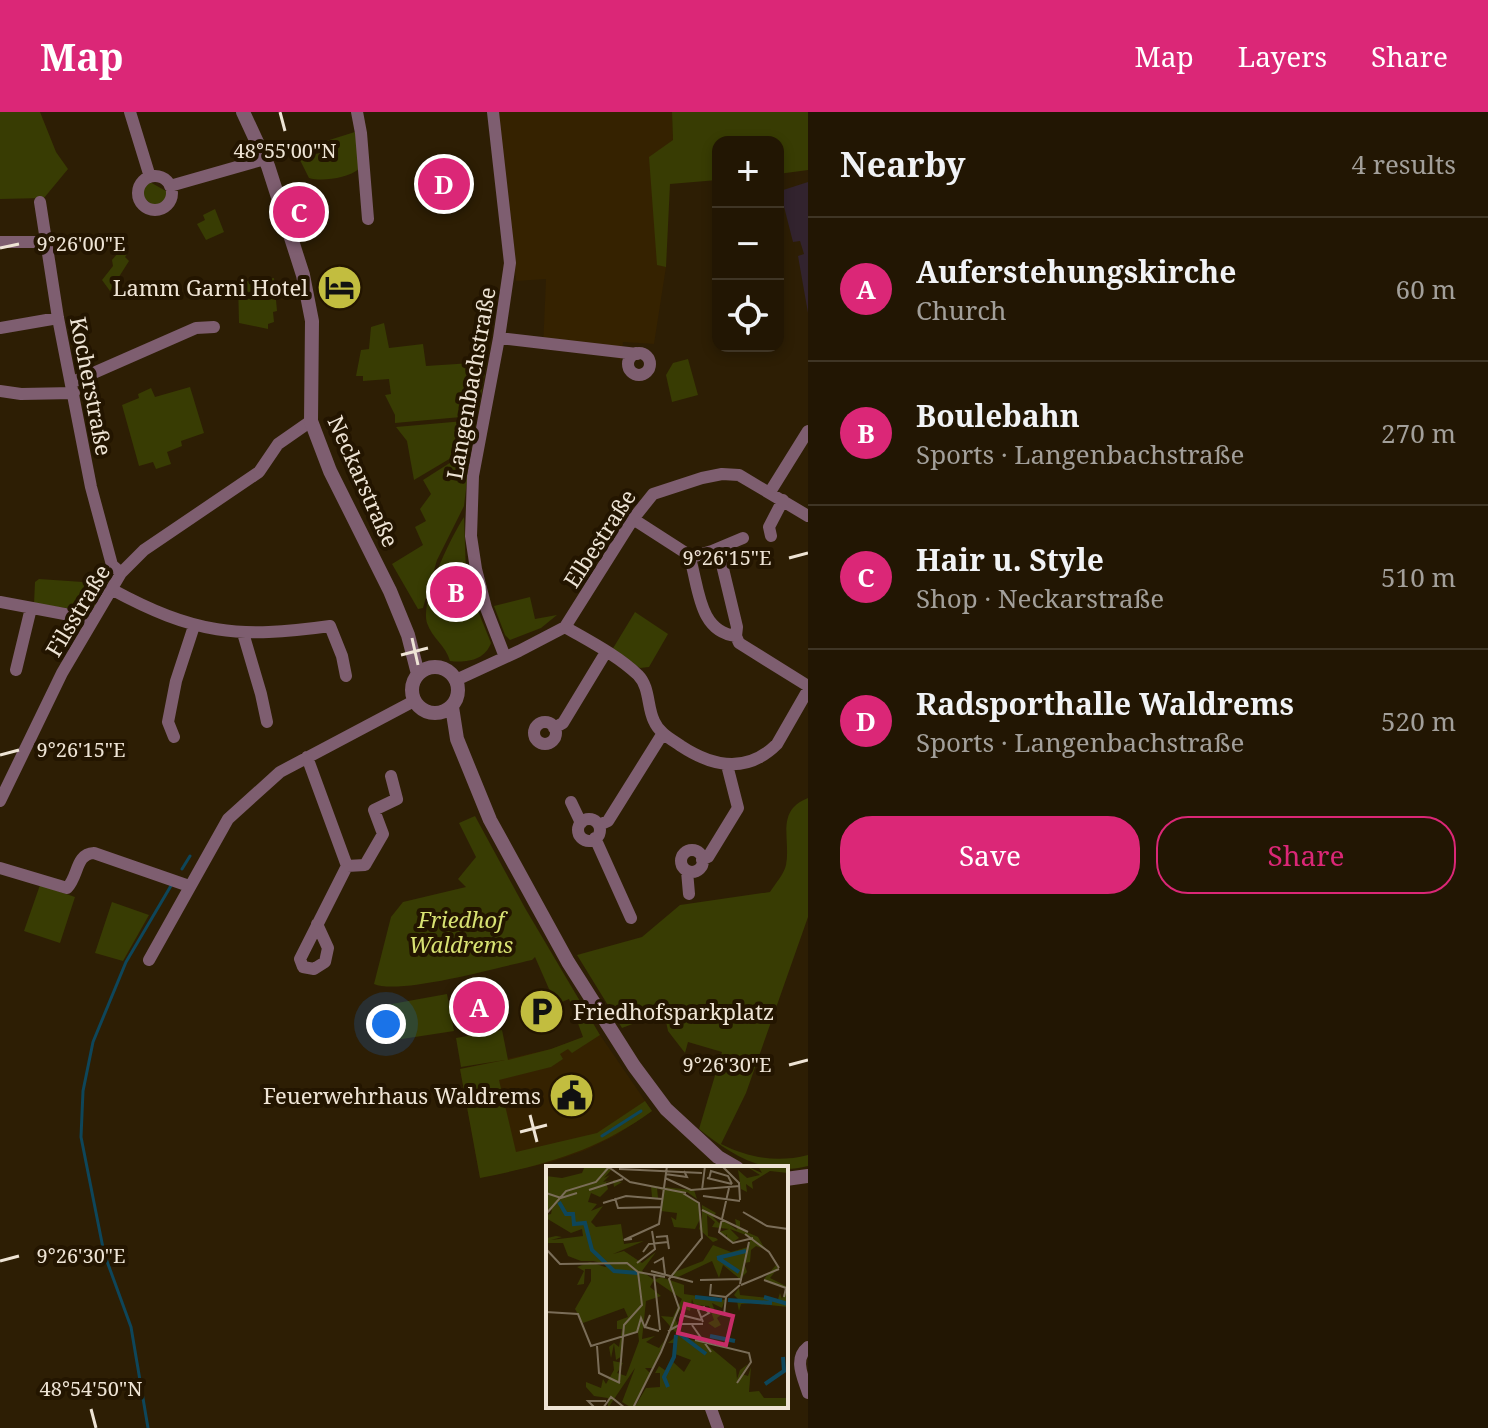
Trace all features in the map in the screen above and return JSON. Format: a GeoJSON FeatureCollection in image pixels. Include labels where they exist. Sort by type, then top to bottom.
{"type":"FeatureCollection","features":[{"type":"Feature","properties":{"kind":"street"},"geometry":{"type":"LineString","coordinates":[[130,112],[150,177]]}},
{"type":"Feature","properties":{"kind":"street","name":"Neckarstraße"},"geometry":{"type":"LineString","coordinates":[[243,112],[265,159],[295,245],[309,302],[312,321],[311,421],[330,471],[378,564],[408,635],[418,674]]}},
{"type":"Feature","properties":{"kind":"street"},"geometry":{"type":"LineString","coordinates":[[357,112],[368,219]]}},
{"type":"Feature","properties":{"kind":"street","name":"Langenbachstraße"},"geometry":{"type":"LineString","coordinates":[[493,112],[510,263],[473,476],[471,536],[486,608],[505,657]]}},
{"type":"Feature","properties":{"kind":"street"},"geometry":{"type":"LineString","coordinates":[[170,186],[265,159]]}},
{"type":"Feature","properties":{"kind":"street"},"geometry":{"type":"LineString","coordinates":[[150,177],[162,177],[170,186],[172,195],[167,205],[158,210],[147,208],[140,200],[138,190],[143,181],[150,177]]}},
{"type":"Feature","properties":{"kind":"street","name":"Kocherstraße"},"geometry":{"type":"LineString","coordinates":[[40,202],[58,318],[91,487],[112,565],[121,573]]}},
{"type":"Feature","properties":{"kind":"street"},"geometry":{"type":"LineString","coordinates":[[0,242],[45,242]]}},
{"type":"Feature","properties":{"kind":"street"},"geometry":{"type":"LineString","coordinates":[[0,328],[58,318]]}},
{"type":"Feature","properties":{"kind":"street"},"geometry":{"type":"LineString","coordinates":[[0,391],[21,394],[73,388],[196,328],[214,327]]}},
{"type":"Feature","properties":{"kind":"street"},"geometry":{"type":"LineString","coordinates":[[499,338],[637,354]]}},
{"type":"Feature","properties":{"kind":"street","name":"Filsstraße"},"geometry":{"type":"LineString","coordinates":[[0,801],[91,619],[121,573],[144,550],[259,472],[278,444],[311,421]]}},
{"type":"Feature","properties":{"kind":"street"},"geometry":{"type":"LineString","coordinates":[[770,492],[808,431]]}},
{"type":"Feature","properties":{"kind":"street","name":"Elbestraße"},"geometry":{"type":"LineString","coordinates":[[565,627],[633,519],[653,494],[713,476],[739,475],[808,516]]}},
{"type":"Feature","properties":{"kind":"street"},"geometry":{"type":"LineString","coordinates":[[771,536],[769,527],[783,500]]}},
{"type":"Feature","properties":{"kind":"street"},"geometry":{"type":"LineString","coordinates":[[633,519],[692,557],[743,538]]}},
{"type":"Feature","properties":{"kind":"street"},"geometry":{"type":"LineString","coordinates":[[456,680],[565,627],[640,677],[654,722],[663,733],[710,762],[727,765],[761,757],[777,744],[808,688],[739,643],[719,552],[712,551]]}},
{"type":"Feature","properties":{"kind":"street"},"geometry":{"type":"LineString","coordinates":[[692,557],[705,618],[732,637],[736,636]]}},
{"type":"Feature","properties":{"kind":"street"},"geometry":{"type":"LineString","coordinates":[[111,589],[194,626],[243,633],[277,633],[330,626],[346,676]]}},
{"type":"Feature","properties":{"kind":"street"},"geometry":{"type":"LineString","coordinates":[[0,602],[91,619]]}},
{"type":"Feature","properties":{"kind":"street"},"geometry":{"type":"LineString","coordinates":[[16,670],[31,608]]}},
{"type":"Feature","properties":{"kind":"street"},"geometry":{"type":"LineString","coordinates":[[174,737],[168,722],[176,681],[194,626]]}},
{"type":"Feature","properties":{"kind":"street"},"geometry":{"type":"LineString","coordinates":[[243,633],[267,722]]}},
{"type":"Feature","properties":{"kind":"street","name":"Neckarstraße"},"geometry":{"type":"LineString","coordinates":[[408,635],[436,667]]}},
{"type":"Feature","properties":{"kind":"street"},"geometry":{"type":"LineString","coordinates":[[554,728],[563,723],[606,652]]}},
{"type":"Feature","properties":{"kind":"street"},"geometry":{"type":"LineString","coordinates":[[457,739],[414,701],[411,688],[418,674],[426,668],[446,670],[456,680],[458,694],[452,707],[457,739],[490,820],[564,956],[626,1054],[666,1109],[718,1157],[734,1166]]}},
{"type":"Feature","properties":{"kind":"street"},"geometry":{"type":"LineString","coordinates":[[149,960],[228,819],[280,772],[414,701]]}},
{"type":"Feature","properties":{"kind":"street"},"geometry":{"type":"LineString","coordinates":[[430,713],[439,714],[452,707]]}},
{"type":"Feature","properties":{"kind":"street"},"geometry":{"type":"LineString","coordinates":[[543,722],[550,723],[554,728],[554,737],[548,747],[537,740],[535,728],[543,722]]}},
{"type":"Feature","properties":{"kind":"street"},"geometry":{"type":"LineString","coordinates":[[571,802],[581,823],[578,832],[588,841],[608,821],[663,733]]}},
{"type":"Feature","properties":{"kind":"street"},"geometry":{"type":"LineString","coordinates":[[307,757],[347,866],[317,924]]}},
{"type":"Feature","properties":{"kind":"street"},"geometry":{"type":"LineString","coordinates":[[689,894],[687,871],[697,871],[738,808],[727,765]]}},
{"type":"Feature","properties":{"kind":"street"},"geometry":{"type":"LineString","coordinates":[[347,866],[365,865],[383,834],[374,810],[397,799],[391,776]]}},
{"type":"Feature","properties":{"kind":"street"},"geometry":{"type":"LineString","coordinates":[[581,823],[591,819],[631,918]]}},
{"type":"Feature","properties":{"kind":"street"},"geometry":{"type":"LineString","coordinates":[[0,868],[67,888],[74,880],[80,859],[94,853],[189,886]]}},
{"type":"Feature","properties":{"kind":"street"},"geometry":{"type":"LineString","coordinates":[[788,1179],[808,1176]]}},
{"type":"Feature","properties":{"kind":"street"},"geometry":{"type":"LineString","coordinates":[[808,1347],[801,1352],[799,1359],[808,1393]]}},
{"type":"Feature","properties":{"kind":"street"},"geometry":{"type":"LineString","coordinates":[[711,1408],[718,1428]]}},
{"type":"Feature","properties":{"kind":"shaded area"},"geometry":{"type":"Polygon","coordinates":[[[496,112],[672,112],[673,140],[657,264],[666,267],[654,344],[623,342],[621,361],[616,356],[543,348],[546,279],[516,281],[496,112]]]}},
{"type":"Feature","properties":{"kind":"shaded area"},"geometry":{"type":"Polygon","coordinates":[[[808,182],[808,313],[798,256],[804,254],[800,241],[793,242],[784,207],[784,190],[808,182]]]}},
{"type":"Feature","properties":{"kind":"shaded area"},"geometry":{"type":"Polygon","coordinates":[[[598,1032],[652,1111],[615,1136],[586,1150],[552,1162],[480,1178],[460,1069],[551,1049],[598,1032]]]}},
{"type":"Feature","properties":{"kind":"green space"},"geometry":{"type":"Polygon","coordinates":[[[0,112],[40,112],[56,152],[68,169],[44,198],[0,199],[0,112]]]}},
{"type":"Feature","properties":{"kind":"green space"},"geometry":{"type":"Polygon","coordinates":[[[672,112],[808,112],[808,170],[784,173],[784,136],[712,136],[712,180],[670,184],[666,267],[657,265],[649,157],[673,140],[672,112]]]}},
{"type":"Feature","properties":{"kind":"green space"},"geometry":{"type":"Polygon","coordinates":[[[358,131],[359,169],[335,178],[309,178],[299,158],[325,152],[323,142],[358,131]]]}},
{"type":"Feature","properties":{"kind":"green space"},"geometry":{"type":"Polygon","coordinates":[[[148,181],[166,191],[167,203],[164,206],[152,205],[141,195],[140,187],[148,181]]]}},
{"type":"Feature","properties":{"kind":"green space"},"geometry":{"type":"Polygon","coordinates":[[[215,209],[224,232],[206,240],[197,224],[205,220],[203,215],[215,209]]]}},
{"type":"Feature","properties":{"kind":"green space"},"geometry":{"type":"Polygon","coordinates":[[[123,247],[129,261],[110,291],[102,280],[123,247]]]}},
{"type":"Feature","properties":{"kind":"green space"},"geometry":{"type":"Polygon","coordinates":[[[274,278],[277,311],[273,312],[274,322],[268,324],[268,329],[239,323],[238,282],[274,278]]]}},
{"type":"Feature","properties":{"kind":"green space"},"geometry":{"type":"Polygon","coordinates":[[[384,323],[389,348],[423,344],[426,366],[487,362],[478,413],[395,423],[395,415],[385,395],[391,394],[389,379],[363,381],[363,376],[356,376],[361,350],[369,349],[371,327],[384,323]]]}},
{"type":"Feature","properties":{"kind":"green space"},"geometry":{"type":"Polygon","coordinates":[[[688,359],[698,395],[672,402],[666,375],[673,363],[688,359]]]}},
{"type":"Feature","properties":{"kind":"green space"},"geometry":{"type":"Polygon","coordinates":[[[190,387],[204,433],[181,441],[182,446],[167,452],[171,464],[156,469],[153,462],[139,466],[122,405],[139,398],[138,394],[151,388],[155,397],[190,387]]]}},
{"type":"Feature","properties":{"kind":"green space"},"geometry":{"type":"Polygon","coordinates":[[[464,421],[476,424],[471,450],[456,455],[414,480],[407,441],[396,427],[464,421]]]}},
{"type":"Feature","properties":{"kind":"green space"},"geometry":{"type":"Polygon","coordinates":[[[470,455],[464,506],[437,560],[423,608],[418,609],[392,564],[423,545],[415,527],[426,521],[420,509],[431,494],[423,480],[459,457],[470,455]]]}},
{"type":"Feature","properties":{"kind":"green space"},"geometry":{"type":"Polygon","coordinates":[[[464,517],[466,573],[491,643],[480,657],[469,661],[450,661],[427,623],[426,613],[438,569],[464,517]]]}},
{"type":"Feature","properties":{"kind":"green space"},"geometry":{"type":"Polygon","coordinates":[[[39,579],[83,582],[104,579],[108,582],[89,611],[34,604],[35,582],[39,579]]]}},
{"type":"Feature","properties":{"kind":"green space"},"geometry":{"type":"Polygon","coordinates":[[[530,597],[535,619],[557,615],[541,628],[510,640],[494,606],[530,597]]]}},
{"type":"Feature","properties":{"kind":"green space"},"geometry":{"type":"Polygon","coordinates":[[[635,612],[668,634],[649,667],[640,668],[612,650],[635,612]]]}},
{"type":"Feature","properties":{"kind":"green space"},"geometry":{"type":"Polygon","coordinates":[[[808,798],[808,917],[746,1093],[721,1144],[763,1158],[785,1159],[808,1155],[808,1166],[788,1169],[788,1166],[764,1166],[750,1161],[724,1147],[699,1129],[722,1052],[688,1042],[685,1053],[668,1031],[664,1012],[622,1028],[577,955],[642,937],[680,905],[770,892],[786,865],[786,827],[791,810],[808,798]]]}},
{"type":"Feature","properties":{"kind":"green space","name":"Friedhof Waldrems"},"geometry":{"type":"Polygon","coordinates":[[[475,816],[600,1035],[572,1053],[568,1049],[560,1054],[563,1059],[551,1067],[499,1080],[516,1152],[597,1133],[645,1101],[652,1111],[611,1137],[570,1155],[480,1178],[460,1069],[505,1060],[461,1067],[456,1038],[502,1030],[508,1060],[583,1037],[569,999],[562,1002],[549,989],[535,957],[427,983],[405,986],[374,984],[391,917],[403,902],[466,887],[458,879],[476,857],[459,823],[475,816]]]}},
{"type":"Feature","properties":{"kind":"green space"},"geometry":{"type":"Polygon","coordinates":[[[40,885],[75,897],[60,943],[24,931],[40,885]]]}},
{"type":"Feature","properties":{"kind":"green space"},"geometry":{"type":"Polygon","coordinates":[[[112,902],[149,915],[123,961],[95,953],[112,902]]]}},
{"type":"Feature","properties":{"kind":"green space"},"geometry":{"type":"Polygon","coordinates":[[[447,994],[454,1031],[389,1041],[383,1036],[386,1005],[447,994]]]}},
{"type":"Feature","properties":{"kind":"waterway"},"geometry":{"type":"LineString","coordinates":[[182,869],[190,856]]}},
{"type":"Feature","properties":{"kind":"waterway"},"geometry":{"type":"LineString","coordinates":[[148,1428],[131,1327],[104,1253],[81,1137],[83,1091],[93,1042],[126,962],[172,884]]}},
{"type":"Feature","properties":{"kind":"waterway"},"geometry":{"type":"LineString","coordinates":[[602,1136],[641,1111]]}},
{"type":"Feature","properties":{"kind":"place","name":"Radsporthalle Waldrems"},"geometry":{"type":"Point","coordinates":[444,184]}},
{"type":"Feature","properties":{"kind":"place","name":"Hair u. Style"},"geometry":{"type":"Point","coordinates":[299,212]}},
{"type":"Feature","properties":{"kind":"place","name":"Lamm Garni Hotel"},"geometry":{"type":"Point","coordinates":[339,287]}},
{"type":"Feature","properties":{"kind":"place","name":"Boulebahn"},"geometry":{"type":"Point","coordinates":[456,592]}},
{"type":"Feature","properties":{"kind":"place","name":"Auferstehungskirche"},"geometry":{"type":"Point","coordinates":[479,1007]}},
{"type":"Feature","properties":{"kind":"place","name":"Friedhofsparkplatz"},"geometry":{"type":"Point","coordinates":[542,1011]}},
{"type":"Feature","properties":{"kind":"place","name":"Feuerwehrhaus Waldrems"},"geometry":{"type":"Point","coordinates":[572,1095]}}]}
